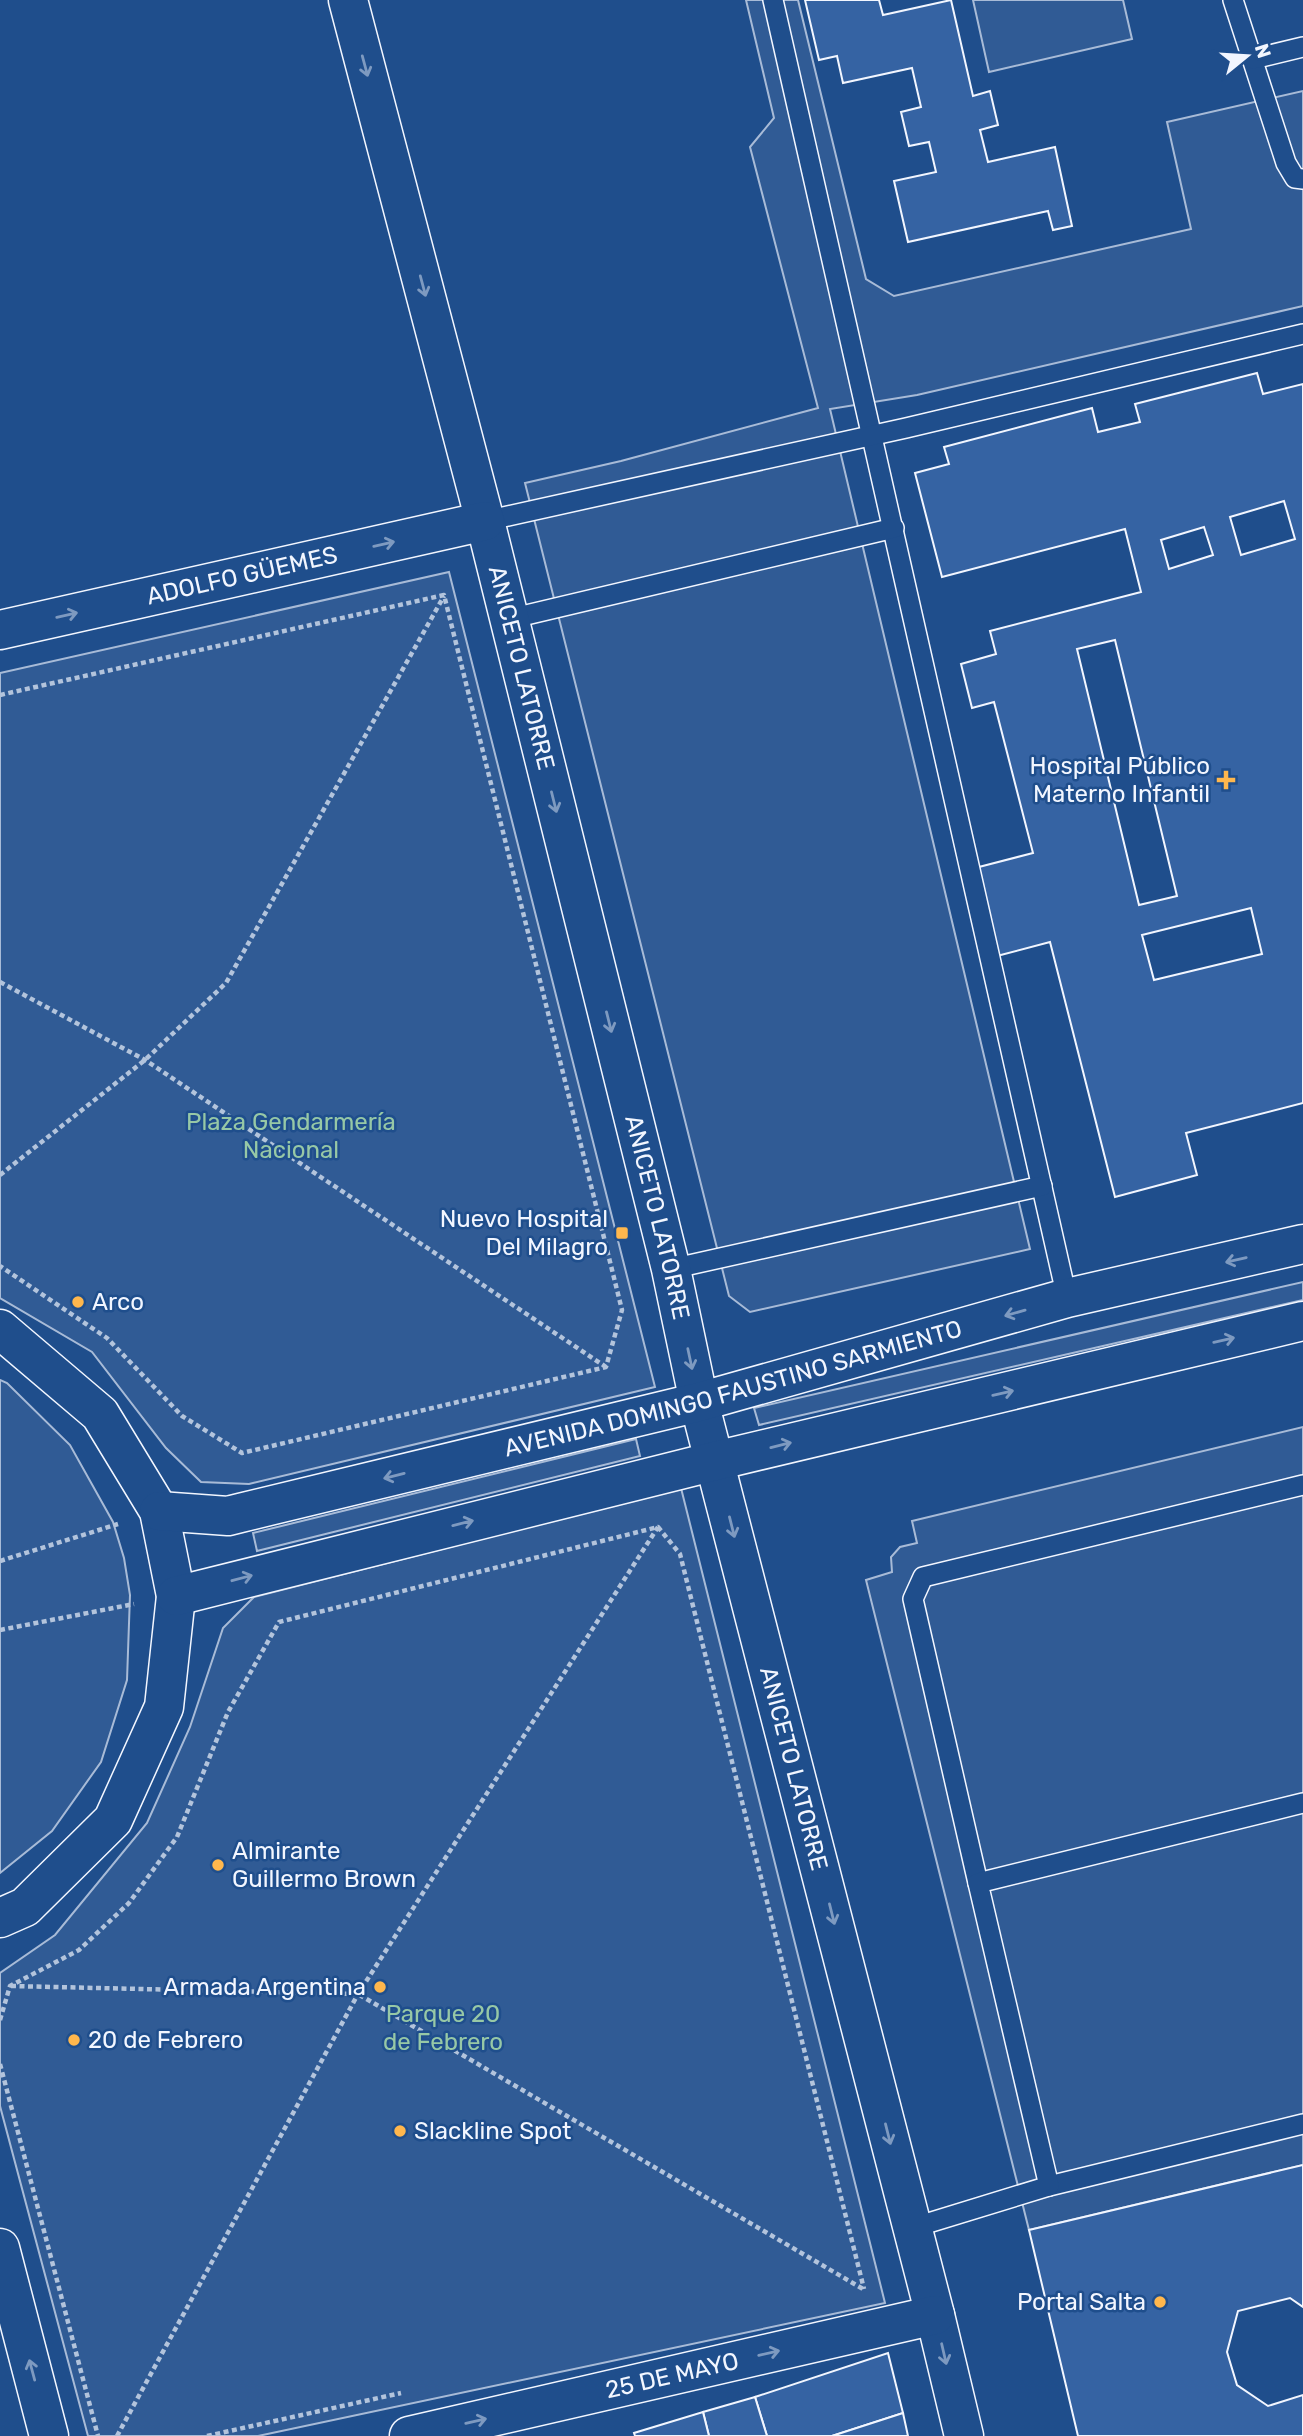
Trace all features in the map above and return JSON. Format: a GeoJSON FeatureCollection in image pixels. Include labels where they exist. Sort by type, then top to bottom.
{"type":"FeatureCollection","features":[{"type":"Feature","properties":{"kind":"street","name":"ANICETO LATORRE"},"geometry":{"type":"LineString","coordinates":[[348,0],[485,522],[671,1269],[699,1402],[964,2436]]}},
{"type":"Feature","properties":{"kind":"street","name":"ADOLFO GÜEMES"},"geometry":{"type":"LineString","coordinates":[[0,630],[485,522]]}},
{"type":"Feature","properties":{"kind":"street","name":"AVENIDA DOMINGO FAUSTINO SARMIENTO"},"geometry":{"type":"LineString","coordinates":[[159,1511],[228,1516],[699,1402],[1067,1298],[1303,1244]]}},
{"type":"Feature","properties":{"kind":"street"},"geometry":{"type":"LineString","coordinates":[[176,1596],[715,1461],[1303,1321]]}},
{"type":"Feature","properties":{"kind":"street"},"geometry":{"type":"LineString","coordinates":[[0,1329],[100,1414],[159,1511],[176,1596],[164,1707],[113,1820],[25,1907],[0,1918]]}},
{"type":"Feature","properties":{"kind":"street"},"geometry":{"type":"LineString","coordinates":[[0,2248],[49,2436]]}},
{"type":"Feature","properties":{"kind":"street","name":"25 DE MAYO"},"geometry":{"type":"LineString","coordinates":[[409,2436],[935,2315]]}},
{"type":"Feature","properties":{"kind":"lane"},"geometry":{"type":"LineString","coordinates":[[774,0],[1067,1298]]}},
{"type":"Feature","properties":{"kind":"lane"},"geometry":{"type":"LineString","coordinates":[[1233,0],[1286,163],[1295,178],[1303,179]]}},
{"type":"Feature","properties":{"kind":"lane"},"geometry":{"type":"LineString","coordinates":[[1253,59],[1303,47]]}},
{"type":"Feature","properties":{"kind":"lane"},"geometry":{"type":"LineString","coordinates":[[485,522],[873,435],[1303,334]]}},
{"type":"Feature","properties":{"kind":"lane"},"geometry":{"type":"LineString","coordinates":[[509,619],[894,528]]}},
{"type":"Feature","properties":{"kind":"lane"},"geometry":{"type":"LineString","coordinates":[[671,1269],[1042,1185]]}},
{"type":"Feature","properties":{"kind":"lane"},"geometry":{"type":"LineString","coordinates":[[1049,2186],[913,1599],[923,1577],[1303,1485]]}},
{"type":"Feature","properties":{"kind":"lane"},"geometry":{"type":"LineString","coordinates":[[978,1883],[1303,1802]]}},
{"type":"Feature","properties":{"kind":"lane"},"geometry":{"type":"LineString","coordinates":[[912,2228],[1049,2186],[1303,2124]]}},
{"type":"Feature","properties":{"kind":"path"},"geometry":{"type":"LineString","coordinates":[[0,695],[444,595]]}},
{"type":"Feature","properties":{"kind":"path"},"geometry":{"type":"LineString","coordinates":[[0,1175],[145,1060],[226,983],[444,595]]}},
{"type":"Feature","properties":{"kind":"path"},"geometry":{"type":"LineString","coordinates":[[444,595],[622,1310],[606,1367]]}},
{"type":"Feature","properties":{"kind":"path"},"geometry":{"type":"LineString","coordinates":[[0,982],[145,1060],[606,1367]]}},
{"type":"Feature","properties":{"kind":"path"},"geometry":{"type":"LineString","coordinates":[[0,1266],[107,1338],[182,1416],[242,1453],[606,1367]]}},
{"type":"Feature","properties":{"kind":"path"},"geometry":{"type":"LineString","coordinates":[[0,1561],[159,1511]]}},
{"type":"Feature","properties":{"kind":"path"},"geometry":{"type":"LineString","coordinates":[[279,1622],[658,1527]]}},
{"type":"Feature","properties":{"kind":"path"},"geometry":{"type":"LineString","coordinates":[[117,2436],[358,1994],[658,1527]]}},
{"type":"Feature","properties":{"kind":"path"},"geometry":{"type":"LineString","coordinates":[[658,1527],[680,1554],[864,2289]]}},
{"type":"Feature","properties":{"kind":"path"},"geometry":{"type":"LineString","coordinates":[[0,1630],[176,1596]]}},
{"type":"Feature","properties":{"kind":"path"},"geometry":{"type":"LineString","coordinates":[[10,1986],[358,1994],[864,2289]]}},
{"type":"Feature","properties":{"kind":"path"},"geometry":{"type":"LineString","coordinates":[[0,2064],[98,2436]]}},
{"type":"Feature","properties":{"kind":"path"},"geometry":{"type":"LineString","coordinates":[[850,2292],[864,2289]]}},
{"type":"Feature","properties":{"kind":"path"},"geometry":{"type":"LineString","coordinates":[[207,2436],[408,2391]]}},
{"type":"Feature","properties":{"kind":"shaded area"},"geometry":{"type":"Polygon","coordinates":[[[746,0],[798,0],[866,279],[894,296],[1191,229],[1167,122],[1303,91],[1303,306],[917,395],[830,409],[1030,1249],[750,1312],[729,1296],[525,483],[621,461],[818,408],[750,147],[774,118],[746,0]]]}},
{"type":"Feature","properties":{"kind":"shaded area"},"geometry":{"type":"Polygon","coordinates":[[[973,0],[1123,0],[1132,39],[989,72],[973,0]]]}},
{"type":"Feature","properties":{"kind":"shaded area","name":"Plaza Gendarmería Nacional"},"geometry":{"type":"Polygon","coordinates":[[[449,572],[655,1387],[249,1484],[201,1482],[166,1448],[92,1352],[0,1298],[0,673],[449,572]]]}},
{"type":"Feature","properties":{"kind":"shaded area"},"geometry":{"type":"Polygon","coordinates":[[[1303,1282],[1303,1300],[759,1425],[754,1408],[1303,1282]]]}},
{"type":"Feature","properties":{"kind":"shaded area"},"geometry":{"type":"Polygon","coordinates":[[[0,1380],[7,1383],[70,1445],[113,1522],[124,1558],[130,1595],[127,1680],[101,1762],[52,1831],[0,1873],[0,1380]]]}},
{"type":"Feature","properties":{"kind":"shaded area"},"geometry":{"type":"Polygon","coordinates":[[[1303,1427],[1303,2165],[1029,2230],[866,1580],[892,1572],[891,1557],[900,1547],[917,1543],[912,1521],[1303,1427]]]}},
{"type":"Feature","properties":{"kind":"shaded area"},"geometry":{"type":"Polygon","coordinates":[[[636,1439],[640,1456],[257,1551],[253,1533],[636,1439]]]}},
{"type":"Feature","properties":{"kind":"shaded area","name":"Parque 20 de Febrero"},"geometry":{"type":"Polygon","coordinates":[[[681,1488],[885,2303],[258,2436],[88,2436],[0,2106],[0,1973],[55,1935],[147,1823],[190,1727],[223,1628],[254,1597],[681,1488]]]}},
{"type":"Feature","properties":{"kind":"building"},"geometry":{"type":"Polygon","coordinates":[[[805,0],[879,0],[883,15],[951,0],[973,96],[990,91],[998,125],[980,130],[988,162],[1055,147],[1072,226],[1053,230],[1048,211],[908,242],[894,181],[936,172],[929,142],[909,146],[901,112],[921,107],[912,68],[843,83],[837,56],[819,60],[805,0]]]}},
{"type":"Feature","properties":{"kind":"building","name":"Hospital Público Materno Infantil"},"geometry":{"type":"Polygon","coordinates":[[[1257,373],[1263,394],[1303,384],[1303,1103],[1186,1133],[1197,1175],[1115,1197],[1050,942],[997,956],[975,868],[1033,853],[994,702],[972,708],[961,664],[996,654],[990,631],[1141,592],[1125,529],[942,577],[915,473],[949,464],[944,447],[1092,408],[1098,432],[1140,422],[1135,404],[1257,373]],[[1284,501],[1230,517],[1241,555],[1295,539],[1284,501]],[[1204,527],[1161,540],[1169,569],[1213,555],[1204,527]],[[1115,640],[1077,649],[1139,905],[1177,896],[1115,640]],[[1251,908],[1142,935],[1154,980],[1262,954],[1251,908]]]}},
{"type":"Feature","properties":{"kind":"building","name":"Portal Salta"},"geometry":{"type":"Polygon","coordinates":[[[1303,2165],[1303,2307],[1290,2298],[1238,2311],[1227,2352],[1237,2385],[1268,2406],[1303,2395],[1303,2436],[1078,2436],[1029,2230],[1303,2165]]]}},
{"type":"Feature","properties":{"kind":"building"},"geometry":{"type":"Polygon","coordinates":[[[888,2353],[903,2413],[832,2436],[767,2436],[755,2397],[888,2353]]]}},
{"type":"Feature","properties":{"kind":"building"},"geometry":{"type":"Polygon","coordinates":[[[755,2397],[767,2436],[709,2436],[703,2412],[755,2397]]]}},
{"type":"Feature","properties":{"kind":"building"},"geometry":{"type":"Polygon","coordinates":[[[703,2412],[709,2436],[635,2436],[634,2433],[703,2412]]]}},
{"type":"Feature","properties":{"kind":"building"},"geometry":{"type":"Polygon","coordinates":[[[903,2413],[908,2436],[832,2436],[903,2413]]]}},
{"type":"Feature","properties":{"kind":"place","name":"Hospital Público Materno Infantil"},"geometry":{"type":"Point","coordinates":[1226,780]}},
{"type":"Feature","properties":{"kind":"place","name":"Nuevo Hospital Del Milagro"},"geometry":{"type":"Point","coordinates":[622,1233]}},
{"type":"Feature","properties":{"kind":"place","name":"Arco"},"geometry":{"type":"Point","coordinates":[78,1302]}},
{"type":"Feature","properties":{"kind":"place","name":"Almirante Guillermo Brown"},"geometry":{"type":"Point","coordinates":[218,1865]}},
{"type":"Feature","properties":{"kind":"place","name":"Armada Argentina"},"geometry":{"type":"Point","coordinates":[380,1987]}},
{"type":"Feature","properties":{"kind":"place","name":"20 de Febrero"},"geometry":{"type":"Point","coordinates":[74,2040]}},
{"type":"Feature","properties":{"kind":"place","name":"Slackline Spot"},"geometry":{"type":"Point","coordinates":[400,2131]}},
{"type":"Feature","properties":{"kind":"place","name":"Portal Salta"},"geometry":{"type":"Point","coordinates":[1160,2302]}}]}
